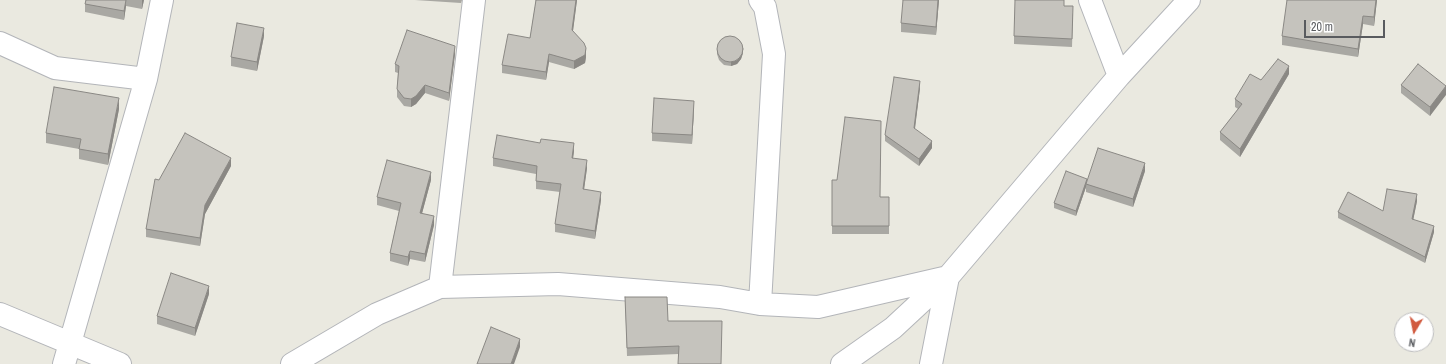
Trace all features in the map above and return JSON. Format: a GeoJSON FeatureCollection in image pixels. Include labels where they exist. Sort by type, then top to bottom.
{"type":"FeatureCollection","features":[{"type":"Feature","properties":{"kind":"street"},"geometry":{"type":"LineString","coordinates":[[67,354],[146,79],[162,0]]}},
{"type":"Feature","properties":{"kind":"street"},"geometry":{"type":"LineString","coordinates":[[440,288],[474,0]]}},
{"type":"Feature","properties":{"kind":"street"},"geometry":{"type":"LineString","coordinates":[[760,0],[765,7],[774,54],[760,304]]}},
{"type":"Feature","properties":{"kind":"street"},"geometry":{"type":"LineString","coordinates":[[1090,0],[1119,76]]}},
{"type":"Feature","properties":{"kind":"street"},"geometry":{"type":"LineString","coordinates":[[842,364],[888,332],[948,277],[1119,76],[1189,0]]}},
{"type":"Feature","properties":{"kind":"street"},"geometry":{"type":"LineString","coordinates":[[0,43],[55,68],[146,79]]}},
{"type":"Feature","properties":{"kind":"street"},"geometry":{"type":"LineString","coordinates":[[292,364],[377,314],[440,288],[558,284],[720,298],[760,304],[818,307],[948,277]]}},
{"type":"Feature","properties":{"kind":"street"},"geometry":{"type":"LineString","coordinates":[[930,364],[948,277]]}},
{"type":"Feature","properties":{"kind":"street"},"geometry":{"type":"LineString","coordinates":[[0,314],[67,354],[120,364]]}},
{"type":"Feature","properties":{"kind":"building"},"geometry":{"type":"Polygon","coordinates":[[[86,0],[126,0],[124,11],[85,4],[86,0]]]}},
{"type":"Feature","properties":{"kind":"building"},"geometry":{"type":"Polygon","coordinates":[[[536,0],[576,0],[572,30],[584,43],[586,48],[585,55],[574,61],[549,54],[546,72],[502,65],[508,34],[530,38],[536,0]]]}},
{"type":"Feature","properties":{"kind":"building"},"geometry":{"type":"Polygon","coordinates":[[[903,0],[938,0],[936,27],[901,23],[903,0]]]}},
{"type":"Feature","properties":{"kind":"building"},"geometry":{"type":"Polygon","coordinates":[[[1015,0],[1064,0],[1064,6],[1073,6],[1072,39],[1014,36],[1015,0]]]}},
{"type":"Feature","properties":{"kind":"building"},"geometry":{"type":"Polygon","coordinates":[[[1287,0],[1376,0],[1374,17],[1363,16],[1358,49],[1282,36],[1287,0]]]}},
{"type":"Feature","properties":{"kind":"building"},"geometry":{"type":"Polygon","coordinates":[[[237,23],[264,28],[257,62],[231,57],[237,23]]]}},
{"type":"Feature","properties":{"kind":"building"},"geometry":{"type":"Polygon","coordinates":[[[407,30],[455,46],[449,93],[425,85],[416,96],[411,99],[404,98],[397,89],[399,66],[395,64],[407,30]]]}},
{"type":"Feature","properties":{"kind":"building"},"geometry":{"type":"Polygon","coordinates":[[[730,36],[739,40],[743,49],[739,58],[730,62],[721,58],[717,49],[721,40],[730,36]]]}},
{"type":"Feature","properties":{"kind":"building"},"geometry":{"type":"Polygon","coordinates":[[[1278,59],[1289,66],[1240,149],[1220,132],[1242,104],[1235,99],[1250,74],[1261,80],[1278,59]]]}},
{"type":"Feature","properties":{"kind":"building"},"geometry":{"type":"Polygon","coordinates":[[[1418,64],[1446,86],[1430,107],[1401,85],[1418,64]]]}},
{"type":"Feature","properties":{"kind":"building"},"geometry":{"type":"Polygon","coordinates":[[[894,77],[920,81],[914,128],[932,141],[919,159],[885,135],[894,77]]]}},
{"type":"Feature","properties":{"kind":"building"},"geometry":{"type":"Polygon","coordinates":[[[54,87],[119,98],[108,154],[79,149],[81,139],[46,133],[54,87]]]}},
{"type":"Feature","properties":{"kind":"building"},"geometry":{"type":"Polygon","coordinates":[[[654,98],[694,101],[692,135],[652,133],[654,98]]]}},
{"type":"Feature","properties":{"kind":"building"},"geometry":{"type":"Polygon","coordinates":[[[845,117],[881,121],[880,197],[889,197],[889,226],[832,226],[832,180],[837,180],[845,117]]]}},
{"type":"Feature","properties":{"kind":"building"},"geometry":{"type":"Polygon","coordinates":[[[185,133],[231,158],[205,205],[200,238],[146,229],[155,179],[159,180],[185,133]]]}},
{"type":"Feature","properties":{"kind":"building"},"geometry":{"type":"Polygon","coordinates":[[[497,135],[540,143],[541,139],[574,143],[572,158],[587,160],[583,189],[601,192],[595,231],[555,224],[561,184],[536,181],[537,166],[493,158],[497,135]]]}},
{"type":"Feature","properties":{"kind":"building"},"geometry":{"type":"Polygon","coordinates":[[[1098,148],[1145,163],[1133,199],[1086,184],[1098,148]]]}},
{"type":"Feature","properties":{"kind":"building"},"geometry":{"type":"Polygon","coordinates":[[[387,160],[431,172],[420,213],[434,216],[425,254],[410,251],[408,257],[390,253],[401,203],[377,197],[387,160]]]}},
{"type":"Feature","properties":{"kind":"building"},"geometry":{"type":"Polygon","coordinates":[[[1066,171],[1087,179],[1076,211],[1054,203],[1066,171]]]}},
{"type":"Feature","properties":{"kind":"building"},"geometry":{"type":"Polygon","coordinates":[[[1387,189],[1417,194],[1412,219],[1434,226],[1425,257],[1338,212],[1348,192],[1383,211],[1387,189]]]}},
{"type":"Feature","properties":{"kind":"building"},"geometry":{"type":"Polygon","coordinates":[[[171,273],[209,286],[195,328],[157,316],[171,273]]]}},
{"type":"Feature","properties":{"kind":"building"},"geometry":{"type":"Polygon","coordinates":[[[625,297],[667,297],[668,321],[722,321],[721,364],[678,364],[679,346],[627,348],[625,297]]]}},
{"type":"Feature","properties":{"kind":"building"},"geometry":{"type":"Polygon","coordinates":[[[491,327],[520,339],[511,364],[477,364],[491,327]]]}}]}
